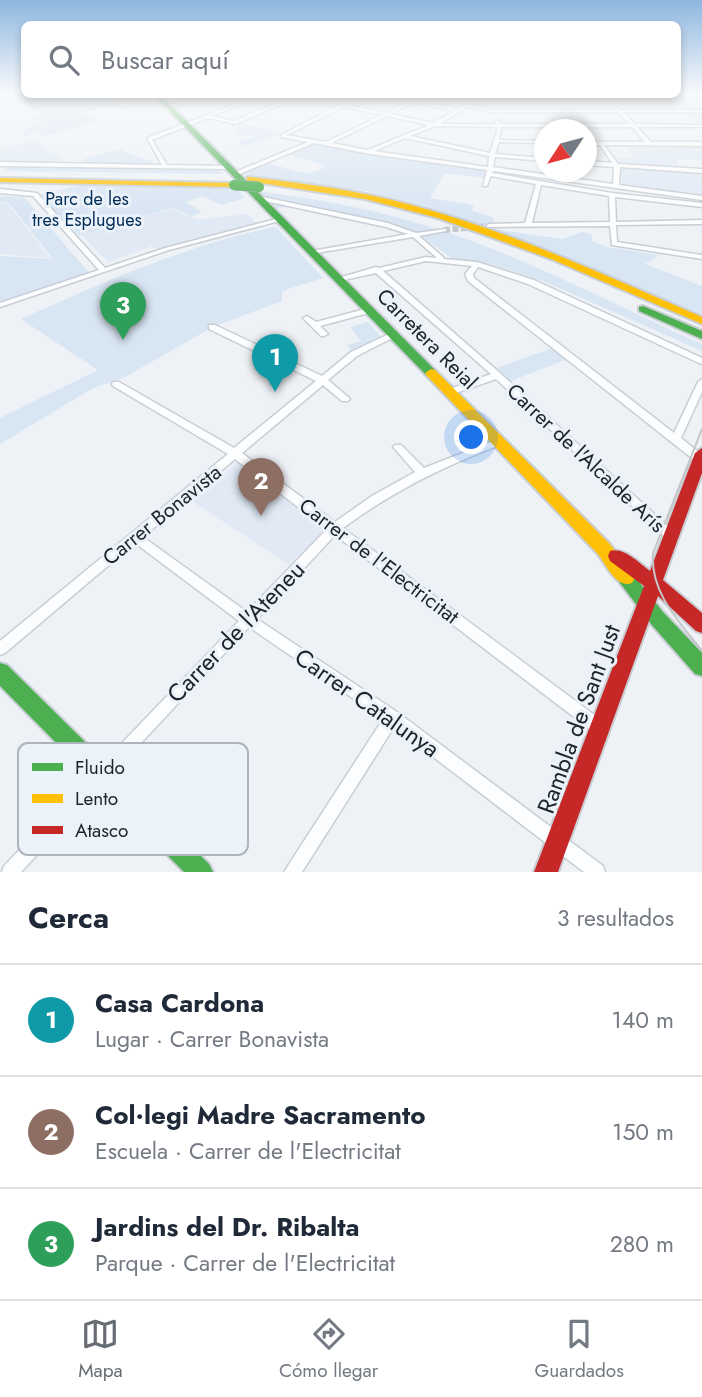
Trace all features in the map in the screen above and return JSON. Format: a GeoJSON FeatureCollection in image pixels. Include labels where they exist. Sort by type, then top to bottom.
{"type":"FeatureCollection","features":[{"type":"Feature","properties":{"kind":"main road","name":"Carretera Reial"},"geometry":{"type":"LineString","coordinates":[[195,134],[603,548],[646,604],[702,667]]}},
{"type":"Feature","properties":{"kind":"main road"},"geometry":{"type":"LineString","coordinates":[[0,174],[239,178],[345,192],[448,218],[535,250],[702,321]]}},
{"type":"Feature","properties":{"kind":"main road"},"geometry":{"type":"LineString","coordinates":[[0,180],[239,178],[357,202],[445,226],[702,335]]}},
{"type":"Feature","properties":{"kind":"main road","name":"Rambla de Sant Just"},"geometry":{"type":"LineString","coordinates":[[546,872],[701,457]]}},
{"type":"Feature","properties":{"kind":"main road","name":"Carretera Reial"},"geometry":{"type":"LineString","coordinates":[[603,548],[672,596],[702,625]]}},
{"type":"Feature","properties":{"kind":"main road"},"geometry":{"type":"LineString","coordinates":[[0,672],[71,743]]}},
{"type":"Feature","properties":{"kind":"main road"},"geometry":{"type":"LineString","coordinates":[[184,855],[201,872]]}},
{"type":"Feature","properties":{"kind":"street"},"geometry":{"type":"LineString","coordinates":[[162,134],[149,139],[165,165]]}},
{"type":"Feature","properties":{"kind":"street"},"geometry":{"type":"LineString","coordinates":[[286,134],[283,135],[491,172],[702,198]]}},
{"type":"Feature","properties":{"kind":"street"},"geometry":{"type":"LineString","coordinates":[[326,144],[348,134]]}},
{"type":"Feature","properties":{"kind":"street"},"geometry":{"type":"LineString","coordinates":[[370,152],[414,134]]}},
{"type":"Feature","properties":{"kind":"street"},"geometry":{"type":"LineString","coordinates":[[485,186],[499,134]]}},
{"type":"Feature","properties":{"kind":"street"},"geometry":{"type":"LineString","coordinates":[[641,134],[650,144]]}},
{"type":"Feature","properties":{"kind":"street"},"geometry":{"type":"LineString","coordinates":[[406,137],[492,155],[534,158]]}},
{"type":"Feature","properties":{"kind":"street"},"geometry":{"type":"LineString","coordinates":[[239,178],[312,141]]}},
{"type":"Feature","properties":{"kind":"street"},"geometry":{"type":"LineString","coordinates":[[499,141],[534,142]]}},
{"type":"Feature","properties":{"kind":"street"},"geometry":{"type":"LineString","coordinates":[[597,144],[702,144]]}},
{"type":"Feature","properties":{"kind":"street"},"geometry":{"type":"LineString","coordinates":[[602,145],[617,166],[616,187]]}},
{"type":"Feature","properties":{"kind":"street"},"geometry":{"type":"LineString","coordinates":[[0,164],[202,166],[239,178],[305,206],[388,225],[413,234],[441,258]]}},
{"type":"Feature","properties":{"kind":"street"},"geometry":{"type":"LineString","coordinates":[[597,164],[702,171]]}},
{"type":"Feature","properties":{"kind":"street"},"geometry":{"type":"LineString","coordinates":[[491,172],[612,195],[702,205]]}},
{"type":"Feature","properties":{"kind":"street"},"geometry":{"type":"LineString","coordinates":[[527,225],[539,183]]}},
{"type":"Feature","properties":{"kind":"street"},"geometry":{"type":"LineString","coordinates":[[0,191],[35,194],[104,271]]}},
{"type":"Feature","properties":{"kind":"street"},"geometry":{"type":"LineString","coordinates":[[612,195],[614,244],[702,257]]}},
{"type":"Feature","properties":{"kind":"street"},"geometry":{"type":"LineString","coordinates":[[0,305],[167,249],[277,217],[284,207],[305,206]]}},
{"type":"Feature","properties":{"kind":"street"},"geometry":{"type":"LineString","coordinates":[[489,226],[702,222]]}},
{"type":"Feature","properties":{"kind":"street"},"geometry":{"type":"LineString","coordinates":[[312,253],[444,230]]}},
{"type":"Feature","properties":{"kind":"street"},"geometry":{"type":"LineString","coordinates":[[339,279],[406,261],[441,258],[477,264],[531,282],[702,361]]}},
{"type":"Feature","properties":{"kind":"street"},"geometry":{"type":"LineString","coordinates":[[477,264],[469,274],[471,279],[701,457]]}},
{"type":"Feature","properties":{"kind":"street","name":"Carrer de l'Alcalde Arís"},"geometry":{"type":"LineString","coordinates":[[376,269],[497,375],[671,536]]}},
{"type":"Feature","properties":{"kind":"street"},"geometry":{"type":"LineString","coordinates":[[316,325],[369,310]]}},
{"type":"Feature","properties":{"kind":"street"},"geometry":{"type":"LineString","coordinates":[[307,318],[324,334]]}},
{"type":"Feature","properties":{"kind":"street"},"geometry":{"type":"LineString","coordinates":[[212,327],[324,381],[345,399]]}},
{"type":"Feature","properties":{"kind":"street","name":"Carrer Bonavista"},"geometry":{"type":"LineString","coordinates":[[0,649],[354,354],[394,335]]}},
{"type":"Feature","properties":{"kind":"street"},"geometry":{"type":"LineString","coordinates":[[450,392],[497,375]]}},
{"type":"Feature","properties":{"kind":"street"},"geometry":{"type":"LineString","coordinates":[[676,439],[702,382]]}},
{"type":"Feature","properties":{"kind":"street","name":"Carrer de l'Electricitat"},"geometry":{"type":"LineString","coordinates":[[116,384],[236,454],[600,727]]}},
{"type":"Feature","properties":{"kind":"street","name":"Carrer de l'Ateneu"},"geometry":{"type":"LineString","coordinates":[[131,743],[335,528],[386,491],[421,472],[499,442]]}},
{"type":"Feature","properties":{"kind":"street"},"geometry":{"type":"LineString","coordinates":[[398,447],[421,472]]}},
{"type":"Feature","properties":{"kind":"street","name":"Carrer Catalunya"},"geometry":{"type":"LineString","coordinates":[[135,537],[247,619],[391,718],[597,872]]}},
{"type":"Feature","properties":{"kind":"street"},"geometry":{"type":"LineString","coordinates":[[292,872],[391,718]]}},
{"type":"Feature","properties":{"kind":"street","name":"Carrer de l'Ateneu"},"geometry":{"type":"LineString","coordinates":[[10,872],[26,855]]}},
{"type":"Feature","properties":{"kind":"shaded area"},"geometry":{"type":"Polygon","coordinates":[[[35,141],[65,161],[56,164],[0,161],[0,149],[35,141]]]}},
{"type":"Feature","properties":{"kind":"shaded area"},"geometry":{"type":"Polygon","coordinates":[[[702,147],[702,160],[677,160],[681,168],[702,170],[702,196],[623,187],[617,157],[640,158],[626,148],[702,147]]]}},
{"type":"Feature","properties":{"kind":"shaded area"},"geometry":{"type":"Polygon","coordinates":[[[0,203],[7,203],[50,258],[0,254],[0,203]]]}},
{"type":"Feature","properties":{"kind":"shaded area"},"geometry":{"type":"Polygon","coordinates":[[[172,209],[198,220],[247,214],[256,223],[157,249],[152,246],[108,262],[80,234],[172,209]]]}},
{"type":"Feature","properties":{"kind":"shaded area"},"geometry":{"type":"Polygon","coordinates":[[[237,462],[327,530],[289,565],[193,502],[237,462]]]}},
{"type":"Feature","properties":{"kind":"green space"},"geometry":{"type":"Polygon","coordinates":[[[235,134],[279,134],[245,147],[237,141],[254,138],[252,134],[238,136],[235,134]]]}},
{"type":"Feature","properties":{"kind":"green space"},"geometry":{"type":"Polygon","coordinates":[[[316,144],[487,170],[483,178],[445,173],[430,198],[469,204],[474,207],[472,211],[492,217],[496,224],[483,225],[415,203],[366,191],[241,174],[267,164],[303,173],[318,171],[325,166],[288,154],[316,144]]]}},
{"type":"Feature","properties":{"kind":"green space"},"geometry":{"type":"Polygon","coordinates":[[[119,149],[155,163],[79,163],[87,158],[119,149]]]}},
{"type":"Feature","properties":{"kind":"green space"},"geometry":{"type":"Polygon","coordinates":[[[7,167],[216,168],[224,174],[2,171],[7,167]]]}},
{"type":"Feature","properties":{"kind":"green space","name":"Parc de les tres Esplugues"},"geometry":{"type":"Polygon","coordinates":[[[77,186],[236,188],[245,198],[221,205],[203,196],[186,202],[202,212],[192,216],[172,208],[79,235],[39,195],[77,186]]]}},
{"type":"Feature","properties":{"kind":"green space"},"geometry":{"type":"Polygon","coordinates":[[[258,191],[371,211],[415,222],[471,241],[538,268],[702,344],[702,351],[543,281],[491,264],[451,258],[423,237],[402,227],[313,206],[276,208],[258,191]]]}},
{"type":"Feature","properties":{"kind":"green space"},"geometry":{"type":"Polygon","coordinates":[[[0,196],[24,197],[89,273],[0,303],[0,256],[53,259],[9,203],[0,202],[0,196]]]}},
{"type":"Feature","properties":{"kind":"green space"},"geometry":{"type":"Polygon","coordinates":[[[276,227],[323,278],[282,291],[282,301],[213,327],[123,378],[93,388],[0,444],[0,418],[98,370],[21,319],[114,278],[178,254],[276,227]]]}},
{"type":"Feature","properties":{"kind":"green space"},"geometry":{"type":"Polygon","coordinates":[[[493,229],[563,239],[581,232],[592,234],[592,241],[607,247],[659,255],[645,264],[702,286],[702,314],[493,229]]]}},
{"type":"Feature","properties":{"kind":"green space"},"geometry":{"type":"Polygon","coordinates":[[[368,322],[382,338],[352,352],[347,345],[361,341],[350,327],[368,322]]]}},
{"type":"Feature","properties":{"kind":"green space"},"geometry":{"type":"Polygon","coordinates":[[[555,347],[570,358],[511,381],[497,368],[555,347]]]}},
{"type":"Feature","properties":{"kind":"tunnel"},"geometry":{"type":"LineString","coordinates":[[444,230],[489,226]]}},
{"type":"Feature","properties":{"kind":"tram line"},"geometry":{"type":"LineString","coordinates":[[702,429],[653,553],[653,567],[661,594],[702,651]]}},
{"type":"Feature","properties":{"kind":"traffic: fast"},"geometry":{"type":"LineString","coordinates":[[195,134],[431,373]]}},
{"type":"Feature","properties":{"kind":"traffic: fast"},"geometry":{"type":"LineString","coordinates":[[234,185],[259,187]]}},
{"type":"Feature","properties":{"kind":"traffic: fast"},"geometry":{"type":"LineString","coordinates":[[643,309],[702,335]]}},
{"type":"Feature","properties":{"kind":"traffic: fast"},"geometry":{"type":"LineString","coordinates":[[626,578],[657,618],[702,667]]}},
{"type":"Feature","properties":{"kind":"traffic: fast"},"geometry":{"type":"LineString","coordinates":[[0,672],[71,743]]}},
{"type":"Feature","properties":{"kind":"traffic: fast"},"geometry":{"type":"LineString","coordinates":[[184,855],[201,872]]}},
{"type":"Feature","properties":{"kind":"traffic: slow"},"geometry":{"type":"LineString","coordinates":[[250,179],[365,196],[441,216],[554,257],[702,321]]}},
{"type":"Feature","properties":{"kind":"traffic: slow"},"geometry":{"type":"LineString","coordinates":[[0,180],[234,185]]}},
{"type":"Feature","properties":{"kind":"traffic: slow"},"geometry":{"type":"LineString","coordinates":[[431,373],[603,548],[626,578]]}},
{"type":"Feature","properties":{"kind":"traffic: jam"},"geometry":{"type":"LineString","coordinates":[[546,872],[702,453]]}},
{"type":"Feature","properties":{"kind":"traffic: jam"},"geometry":{"type":"LineString","coordinates":[[616,556],[672,596],[702,625]]}},
{"type":"Feature","properties":{"kind":"place","name":"Jardins del Dr. Ribalta"},"geometry":{"type":"Point","coordinates":[123,340]}},
{"type":"Feature","properties":{"kind":"place","name":"Casa Cardona"},"geometry":{"type":"Point","coordinates":[275,392]}},
{"type":"Feature","properties":{"kind":"place","name":"Col·legi Madre Sacramento"},"geometry":{"type":"Point","coordinates":[261,516]}}]}
